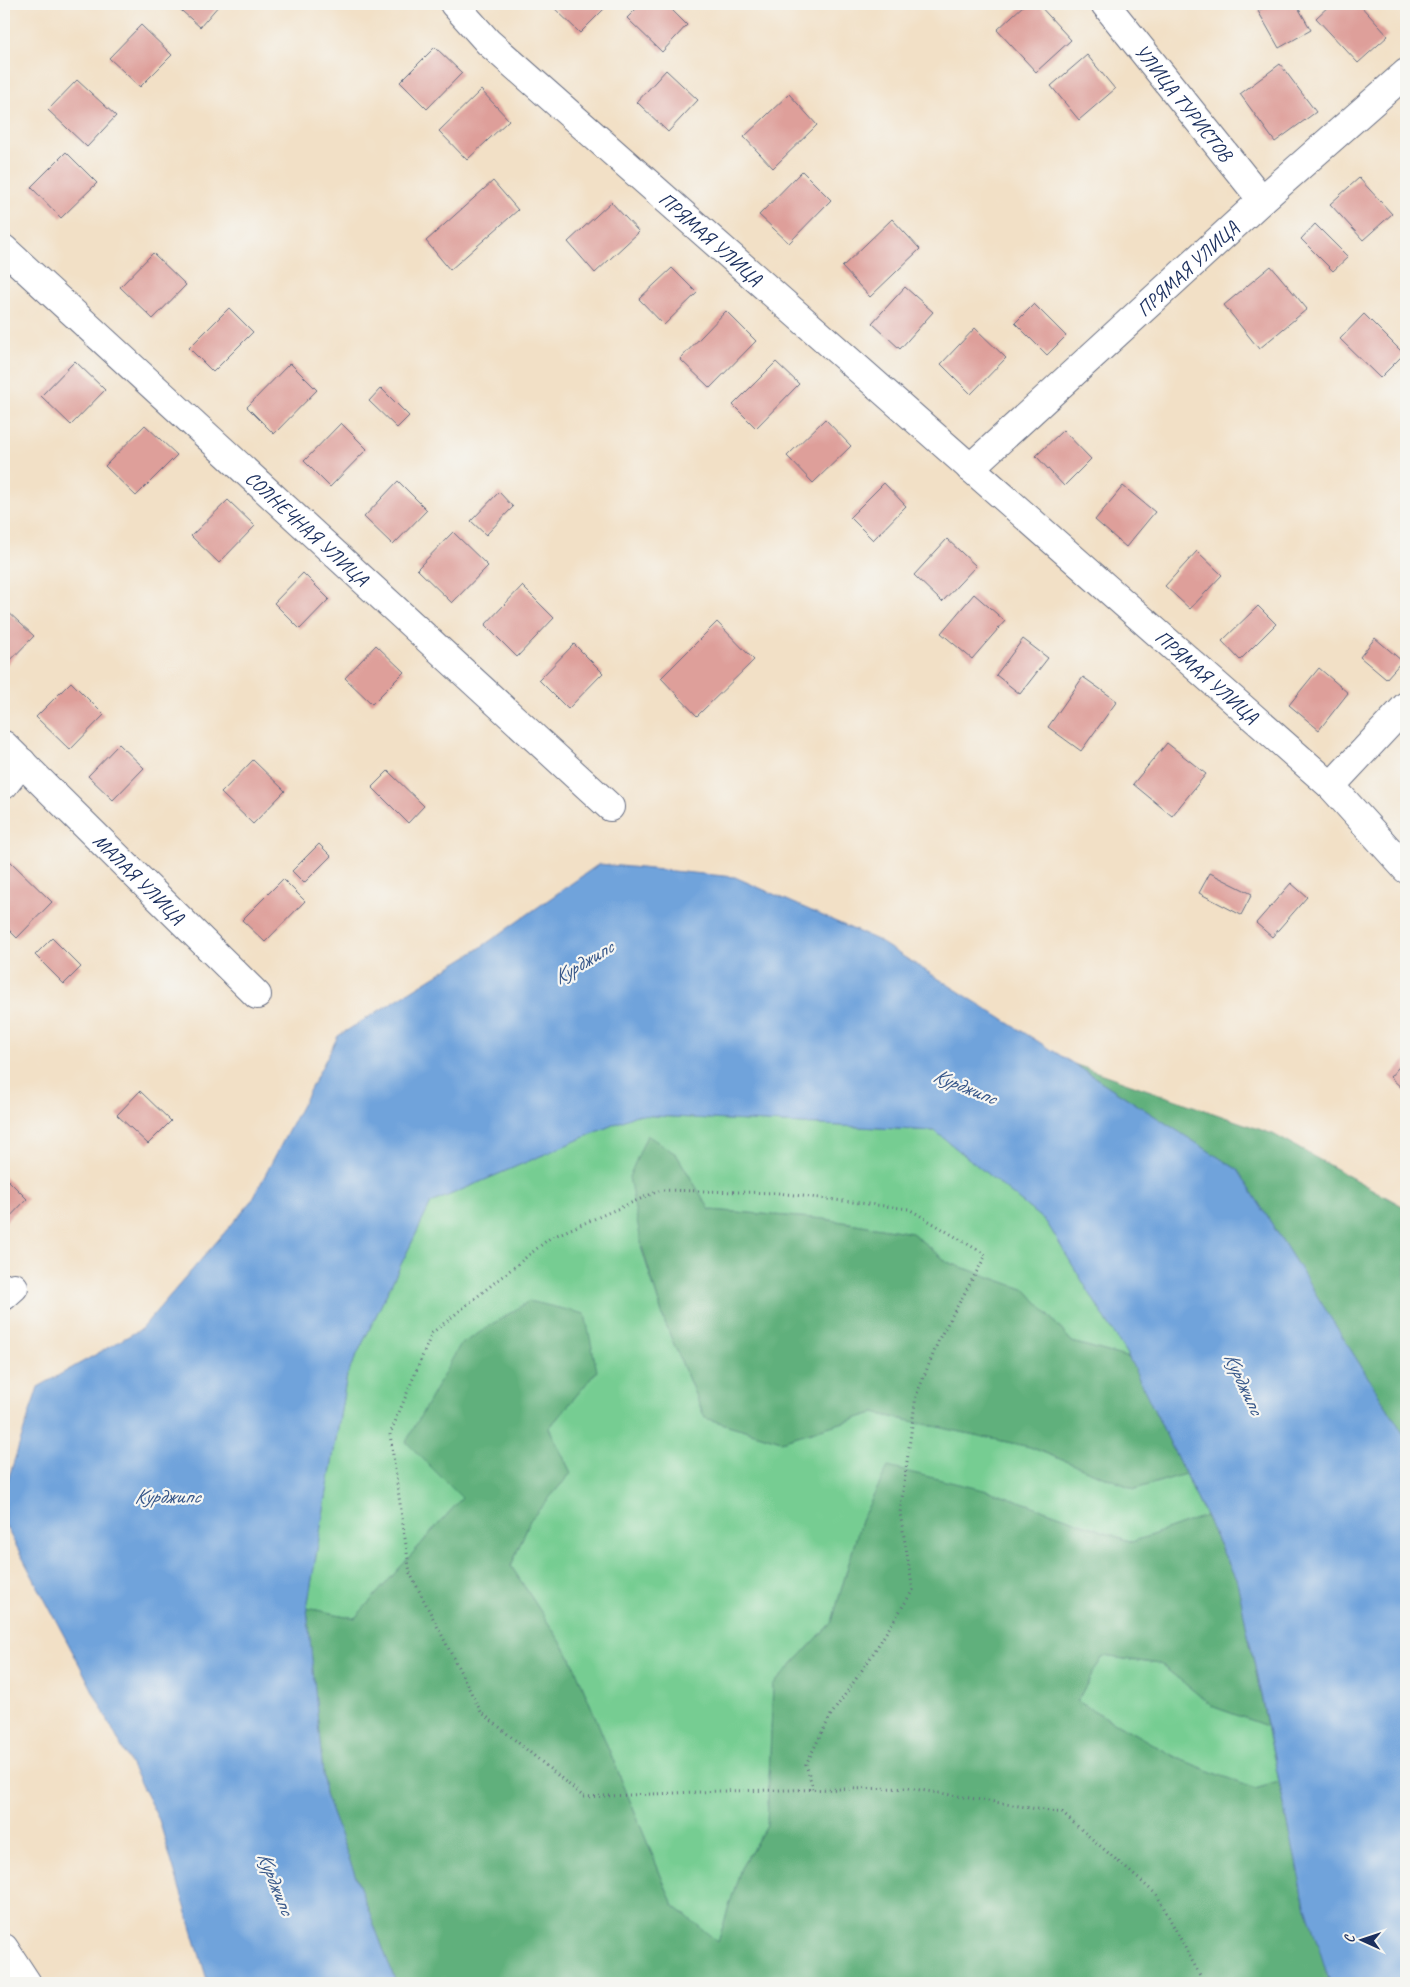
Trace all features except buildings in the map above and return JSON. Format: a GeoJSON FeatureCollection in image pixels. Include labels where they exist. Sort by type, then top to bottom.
{"type":"FeatureCollection","features":[{"type":"Feature","properties":{"kind":"street","name":"ПРЯМАЯ УЛИЦА"},"geometry":{"type":"LineString","coordinates":[[454,4],[488,42],[1331,786],[1406,869]]}},
{"type":"Feature","properties":{"kind":"street","name":"УЛИЦА ТУРИСТОВ"},"geometry":{"type":"LineString","coordinates":[[1105,4],[1262,200]]}},
{"type":"Feature","properties":{"kind":"street","name":"ПРЯМАЯ УЛИЦА"},"geometry":{"type":"LineString","coordinates":[[970,468],[1262,200],[1406,73]]}},
{"type":"Feature","properties":{"kind":"street","name":"СОЛНЕЧНАЯ УЛИЦА"},"geometry":{"type":"LineString","coordinates":[[4,249],[610,808]]}},
{"type":"Feature","properties":{"kind":"street"},"geometry":{"type":"LineString","coordinates":[[1331,786],[1406,706]]}},
{"type":"Feature","properties":{"kind":"street","name":"МАЛАЯ УЛИЦА"},"geometry":{"type":"LineString","coordinates":[[4,784],[13,754],[257,995]]}},
{"type":"Feature","properties":{"kind":"street"},"geometry":{"type":"LineString","coordinates":[[4,1948],[27,1983]]}},
{"type":"Feature","properties":{"kind":"path"},"geometry":{"type":"LineString","coordinates":[[813,1789],[806,1764],[831,1715],[869,1660],[913,1590],[900,1513],[916,1396],[940,1337],[986,1255],[909,1209],[778,1193],[661,1190],[550,1238],[432,1333],[390,1434],[410,1573],[481,1712],[584,1797],[720,1791],[908,1788],[1062,1813],[1157,1895],[1204,1983]]}},
{"type":"Feature","properties":{"kind":"green space"},"geometry":{"type":"Polygon","coordinates":[[[1074,1064],[1273,1134],[1406,1208],[1406,1438],[1238,1170],[1074,1064]]]}},
{"type":"Feature","properties":{"kind":"green space"},"geometry":{"type":"Polygon","coordinates":[[[636,1115],[935,1131],[1047,1223],[1129,1358],[1072,1342],[1026,1290],[947,1262],[912,1233],[824,1219],[710,1210],[676,1154],[641,1247],[665,1323],[705,1418],[781,1441],[874,1413],[1030,1447],[1135,1489],[1185,1474],[1205,1516],[1132,1542],[1000,1494],[888,1468],[861,1521],[832,1622],[773,1685],[767,1825],[741,1868],[718,1943],[673,1905],[571,1658],[511,1566],[530,1520],[571,1473],[549,1428],[597,1371],[462,1498],[355,1618],[307,1608],[347,1375],[431,1203],[636,1115]]]}},
{"type":"Feature","properties":{"kind":"green space"},"geometry":{"type":"Polygon","coordinates":[[[647,1135],[676,1154],[710,1210],[824,1219],[912,1233],[947,1262],[1026,1290],[1072,1342],[1129,1358],[1185,1474],[1135,1489],[1030,1447],[874,1413],[781,1441],[705,1418],[665,1323],[642,1247],[629,1177],[647,1135]]]}},
{"type":"Feature","properties":{"kind":"green space"},"geometry":{"type":"Polygon","coordinates":[[[529,1301],[585,1314],[597,1371],[549,1428],[571,1473],[530,1520],[511,1566],[571,1658],[673,1905],[718,1942],[741,1868],[767,1825],[773,1685],[832,1622],[861,1521],[888,1467],[1000,1494],[1132,1542],[1205,1516],[1237,1581],[1267,1726],[1214,1707],[1160,1664],[1103,1656],[1077,1701],[1177,1758],[1255,1789],[1279,1782],[1305,1904],[1330,1983],[396,1983],[325,1795],[307,1608],[355,1618],[462,1498],[406,1442],[460,1345],[529,1301]]]}},
{"type":"Feature","properties":{"kind":"green space"},"geometry":{"type":"Polygon","coordinates":[[[1103,1656],[1160,1664],[1214,1707],[1267,1726],[1279,1782],[1255,1789],[1177,1758],[1077,1701],[1103,1656]]]}},
{"type":"Feature","properties":{"kind":"water","name":"Курджипс"},"geometry":{"type":"Polygon","coordinates":[[[599,864],[735,877],[877,940],[1238,1170],[1406,1438],[1406,1983],[1330,1983],[1305,1904],[1237,1581],[1129,1358],[1047,1223],[935,1131],[636,1115],[431,1203],[347,1375],[307,1608],[325,1795],[396,1983],[208,1983],[159,1820],[4,1523],[4,1492],[38,1387],[141,1329],[251,1202],[338,1036],[477,950],[599,864]]]}}]}
